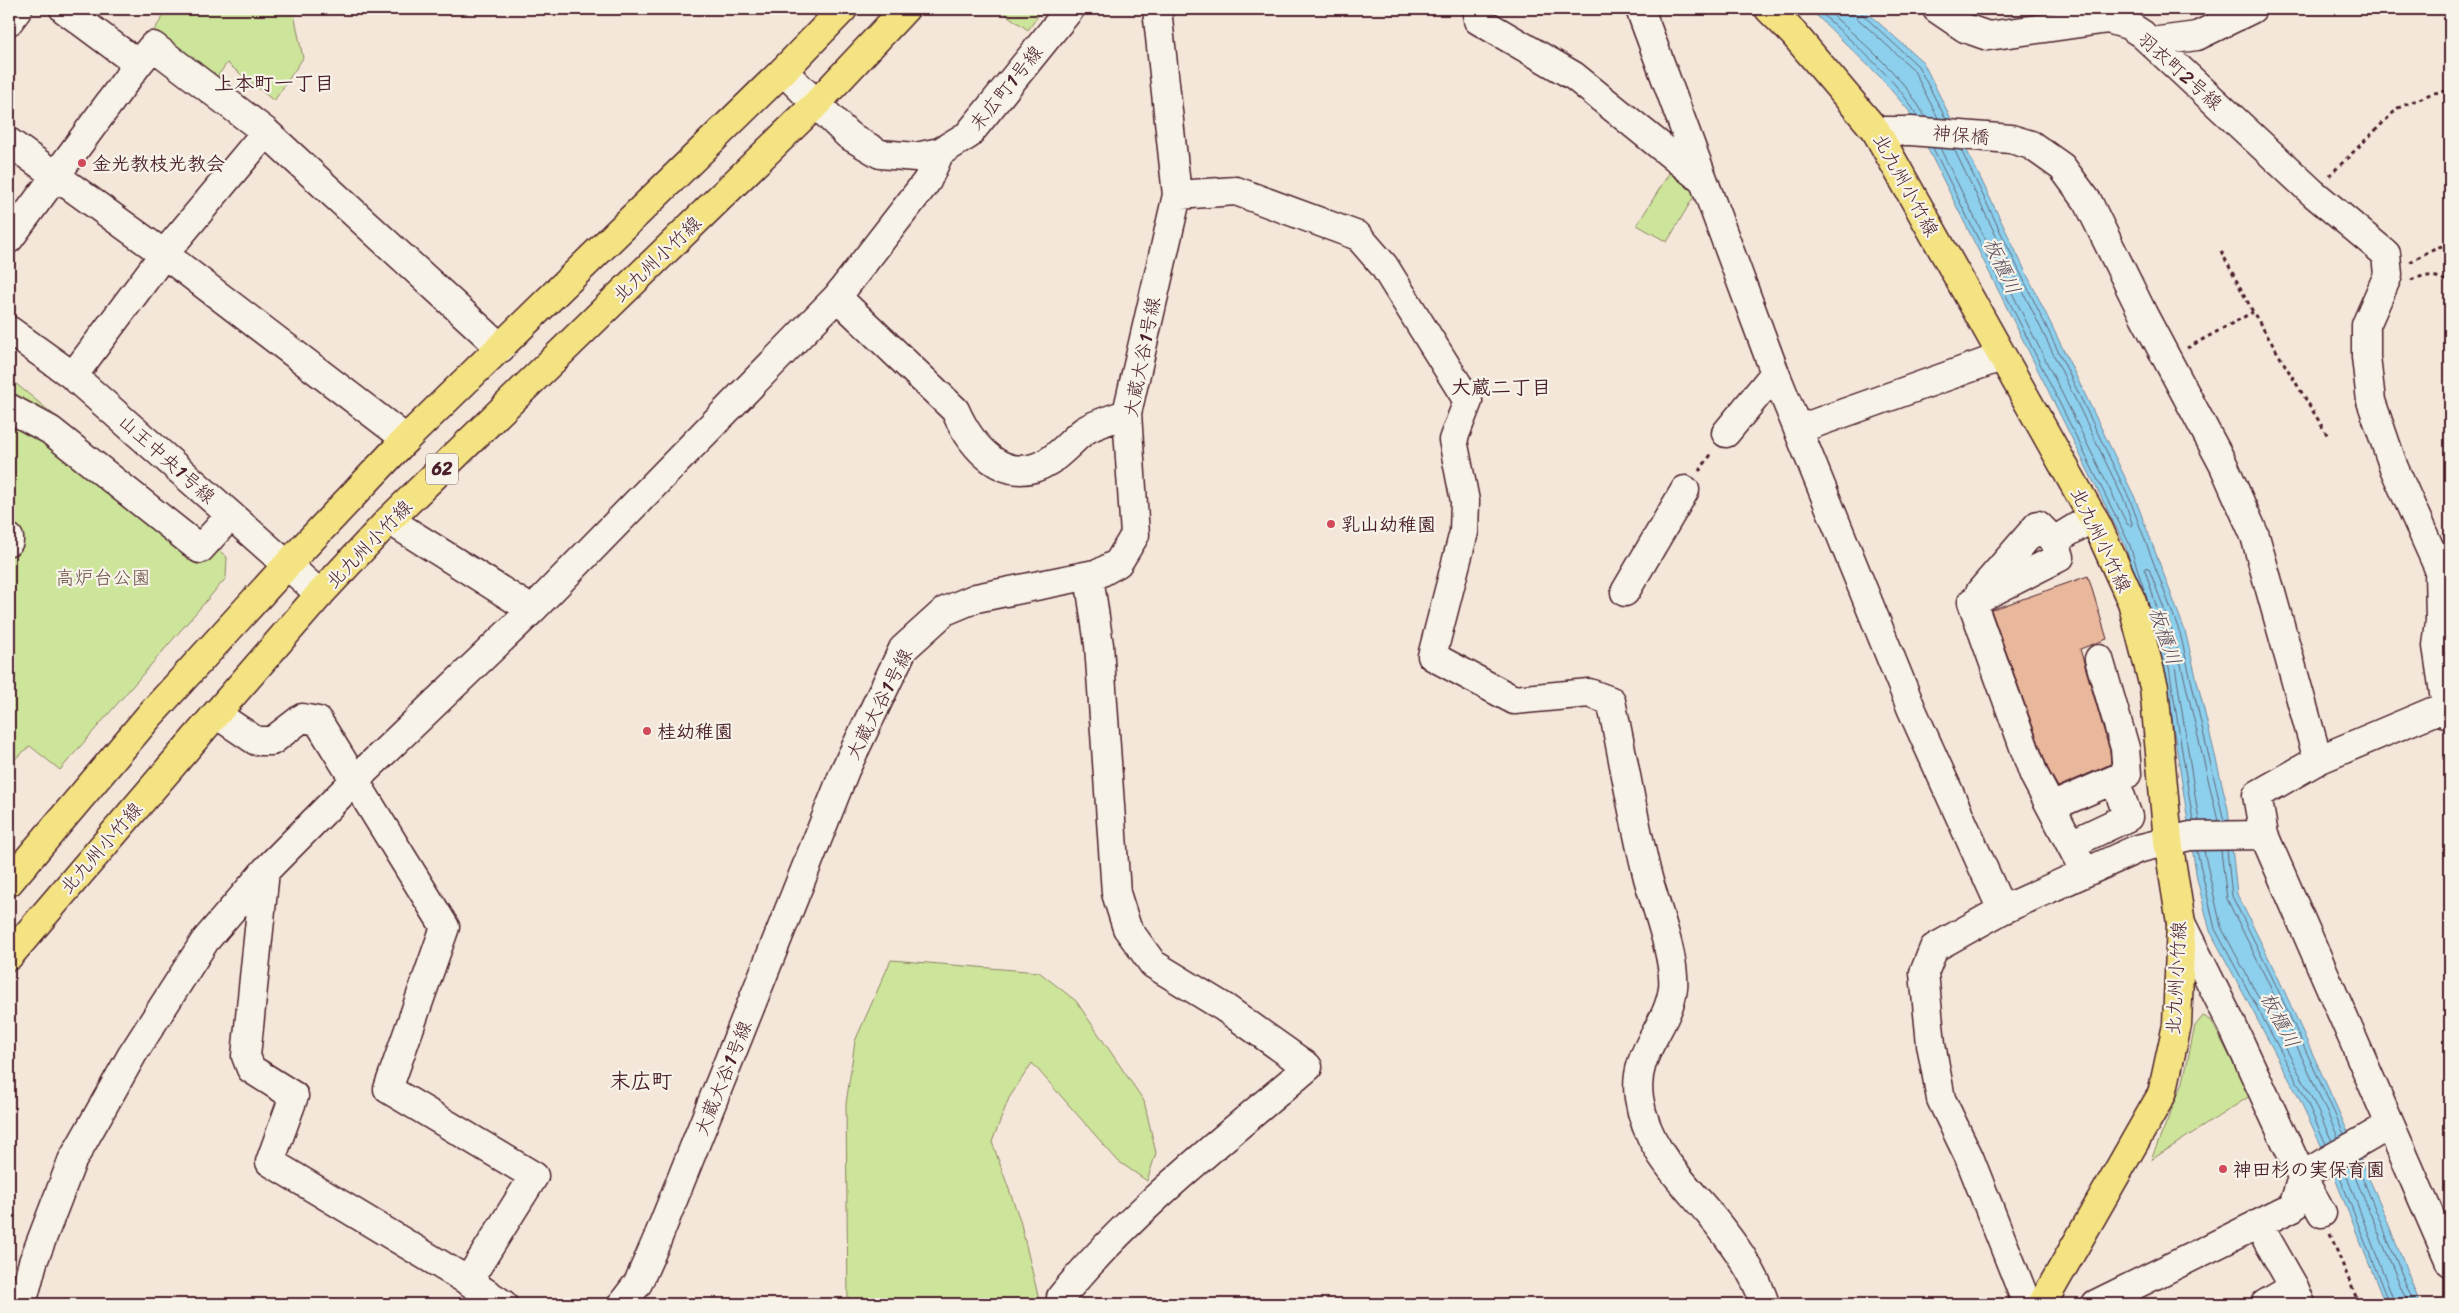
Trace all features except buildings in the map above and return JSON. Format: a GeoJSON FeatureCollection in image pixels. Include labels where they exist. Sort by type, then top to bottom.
{"type":"FeatureCollection","features":[{"type":"Feature","properties":{"kind":"main road","name":"62"},"geometry":{"type":"LineString","coordinates":[[9,882],[150,715],[287,565],[406,439],[783,71],[843,9]]}},
{"type":"Feature","properties":{"kind":"main road","name":"北九州小竹線"},"geometry":{"type":"LineString","coordinates":[[9,956],[320,594],[389,520],[816,104],[905,9]]}},
{"type":"Feature","properties":{"kind":"main road","name":"北九州小竹線"},"geometry":{"type":"LineString","coordinates":[[1769,9],[1793,33],[1876,130],[2001,356],[2093,517],[2132,602],[2154,687],[2179,839],[2182,923],[2177,1024],[2162,1094],[2042,1304]]}},
{"type":"Feature","properties":{"kind":"street"},"geometry":{"type":"LineString","coordinates":[[9,21],[18,9]]}},
{"type":"Feature","properties":{"kind":"street"},"geometry":{"type":"LineString","coordinates":[[64,9],[138,64]]}},
{"type":"Feature","properties":{"kind":"street","name":"末広町1号線"},"geometry":{"type":"LineString","coordinates":[[783,71],[848,135],[880,154],[916,157],[940,152],[968,135],[1070,9]]}},
{"type":"Feature","properties":{"kind":"street","name":"大蔵大谷1号線"},"geometry":{"type":"LineString","coordinates":[[622,1304],[638,1283],[657,1240],[845,770],[903,649],[945,611],[976,598],[1100,574],[1118,563],[1135,535],[1127,413],[1177,195],[1157,9]]}},
{"type":"Feature","properties":{"kind":"street"},"geometry":{"type":"LineString","coordinates":[[1478,9],[1478,20],[1574,76],[1701,179]]}},
{"type":"Feature","properties":{"kind":"street"},"geometry":{"type":"LineString","coordinates":[[1640,9],[1701,179],[1775,374],[1912,710],[2002,910]]}},
{"type":"Feature","properties":{"kind":"street","name":"羽衣町2号線"},"geometry":{"type":"LineString","coordinates":[[1937,9],[1965,28],[1988,36],[2092,15],[2128,25],[2151,42],[2313,193],[2386,254],[2383,285]]}},
{"type":"Feature","properties":{"kind":"street"},"geometry":{"type":"LineString","coordinates":[[2151,42],[2197,36],[2252,9]]}},
{"type":"Feature","properties":{"kind":"street"},"geometry":{"type":"LineString","coordinates":[[9,239],[152,46],[266,132],[501,348]]}},
{"type":"Feature","properties":{"kind":"street","name":"神保橋"},"geometry":{"type":"LineString","coordinates":[[1876,130],[2011,139],[2031,145],[2062,167],[2088,202],[2224,466],[2255,536],[2318,760]]}},
{"type":"Feature","properties":{"kind":"street"},"geometry":{"type":"LineString","coordinates":[[73,376],[164,254],[266,132]]}},
{"type":"Feature","properties":{"kind":"street"},"geometry":{"type":"LineString","coordinates":[[9,142],[164,254],[406,439]]}},
{"type":"Feature","properties":{"kind":"street"},"geometry":{"type":"LineString","coordinates":[[22,1304],[34,1262],[72,1161],[132,1055],[204,941],[265,871],[355,780],[532,610],[837,297],[927,181],[940,152]]}},
{"type":"Feature","properties":{"kind":"street"},"geometry":{"type":"LineString","coordinates":[[1177,195],[1236,191],[1358,236],[1384,266],[1468,401],[1453,440],[1465,501],[1464,532],[1432,656],[1514,700],[1589,693],[1611,701],[1648,876],[1670,961],[1673,988],[1668,1009],[1639,1066],[1639,1098],[1652,1141],[1684,1187],[1708,1212],[1746,1263],[1759,1286],[1765,1304]]}},
{"type":"Feature","properties":{"kind":"street"},"geometry":{"type":"LineString","coordinates":[[2383,285],[2366,325],[2366,357],[2371,401],[2394,468],[2439,568],[2440,621],[2437,646],[2448,711],[2318,760],[2257,795],[2264,835],[2450,1262]]}},
{"type":"Feature","properties":{"kind":"street"},"geometry":{"type":"LineString","coordinates":[[837,297],[955,410],[964,432],[984,455],[1005,468],[1030,470],[1048,461],[1086,430],[1127,413]]}},
{"type":"Feature","properties":{"kind":"street","name":"山王中央1号線"},"geometry":{"type":"LineString","coordinates":[[9,330],[73,376],[320,594]]}},
{"type":"Feature","properties":{"kind":"street"},"geometry":{"type":"LineString","coordinates":[[1799,429],[2001,356]]}},
{"type":"Feature","properties":{"kind":"street"},"geometry":{"type":"LineString","coordinates":[[1726,433],[1775,374]]}},
{"type":"Feature","properties":{"kind":"street"},"geometry":{"type":"LineString","coordinates":[[9,408],[50,430],[200,549],[230,516]]}},
{"type":"Feature","properties":{"kind":"street"},"geometry":{"type":"LineString","coordinates":[[1625,592],[1685,490]]}},
{"type":"Feature","properties":{"kind":"street"},"geometry":{"type":"LineString","coordinates":[[2085,872],[2034,775],[1972,602],[2060,557],[2054,541],[2093,517]]}},
{"type":"Feature","properties":{"kind":"street"},"geometry":{"type":"LineString","coordinates":[[389,520],[532,610]]}},
{"type":"Feature","properties":{"kind":"street"},"geometry":{"type":"LineString","coordinates":[[1062,1304],[1060,1297],[1090,1262],[1183,1174],[1308,1067],[1225,1008],[1153,964],[1127,928],[1116,893],[1099,645],[1089,576]]}},
{"type":"Feature","properties":{"kind":"street"},"geometry":{"type":"LineString","coordinates":[[2051,807],[2127,774],[2125,748],[2099,659]]}},
{"type":"Feature","properties":{"kind":"street"},"geometry":{"type":"LineString","coordinates":[[216,714],[256,741],[272,741],[302,718],[318,721],[444,927],[388,1089],[534,1176],[468,1281]]}},
{"type":"Feature","properties":{"kind":"street"},"geometry":{"type":"LineString","coordinates":[[2071,844],[2128,817],[2115,780]]}},
{"type":"Feature","properties":{"kind":"street"},"geometry":{"type":"LineString","coordinates":[[2027,1304],[1969,1158],[1941,1099],[1931,1044],[1924,973],[1934,948],[2002,910],[2136,849],[2179,839],[2264,835]]}},
{"type":"Feature","properties":{"kind":"street"},"geometry":{"type":"LineString","coordinates":[[265,871],[246,1056],[251,1069],[294,1096],[270,1162],[503,1304]]}},
{"type":"Feature","properties":{"kind":"street"},"geometry":{"type":"LineString","coordinates":[[2182,923],[2307,1173],[2322,1213]]}},
{"type":"Feature","properties":{"kind":"street"},"geometry":{"type":"LineString","coordinates":[[2096,1304],[2293,1207],[2307,1173],[2365,1142],[2390,1124]]}},
{"type":"Feature","properties":{"kind":"street"},"geometry":{"type":"LineString","coordinates":[[2258,1224],[2298,1296],[2265,1304]]}},
{"type":"Feature","properties":{"kind":"path"},"geometry":{"type":"LineString","coordinates":[[2313,193],[2398,108],[2433,93],[2450,91]]}},
{"type":"Feature","properties":{"kind":"path"},"geometry":{"type":"LineString","coordinates":[[2383,285],[2435,248],[2450,244]]}},
{"type":"Feature","properties":{"kind":"path"},"geometry":{"type":"LineString","coordinates":[[2221,251],[2253,312],[2328,436]]}},
{"type":"Feature","properties":{"kind":"path"},"geometry":{"type":"LineString","coordinates":[[2383,285],[2421,275],[2443,278],[2450,285]]}},
{"type":"Feature","properties":{"kind":"path"},"geometry":{"type":"LineString","coordinates":[[2167,358],[2253,312]]}},
{"type":"Feature","properties":{"kind":"path"},"geometry":{"type":"LineString","coordinates":[[1685,490],[1726,433]]}},
{"type":"Feature","properties":{"kind":"path"},"geometry":{"type":"LineString","coordinates":[[2322,1213],[2359,1304]]}},
{"type":"Feature","properties":{"kind":"green space"},"geometry":{"type":"Polygon","coordinates":[[[168,9],[293,9],[303,58],[274,101],[227,63],[210,87],[151,35],[168,9]]]}},
{"type":"Feature","properties":{"kind":"green space"},"geometry":{"type":"Polygon","coordinates":[[[998,9],[1043,9],[1028,30],[998,9]]]}},
{"type":"Feature","properties":{"kind":"green space"},"geometry":{"type":"Polygon","coordinates":[[[1673,167],[1697,191],[1667,242],[1637,225],[1673,167]]]}},
{"type":"Feature","properties":{"kind":"green space","name":"高炉台公園"},"geometry":{"type":"Polygon","coordinates":[[[9,378],[227,557],[226,578],[60,770],[30,746],[9,764],[9,378]]]}},
{"type":"Feature","properties":{"kind":"green space"},"geometry":{"type":"Polygon","coordinates":[[[891,960],[1039,972],[1076,1001],[1144,1101],[1156,1153],[1147,1181],[1118,1161],[1032,1063],[1009,1098],[992,1142],[1020,1220],[1040,1304],[848,1304],[846,1104],[855,1041],[891,960]]]}},
{"type":"Feature","properties":{"kind":"green space"},"geometry":{"type":"Polygon","coordinates":[[[2203,1016],[2211,1020],[2250,1096],[2151,1160],[2183,1082],[2195,1026],[2203,1016]]]}},
{"type":"Feature","properties":{"kind":"water","name":"板櫃川"},"geometry":{"type":"Polygon","coordinates":[[[1810,9],[1863,9],[1923,62],[2135,498],[2185,631],[2228,809],[2237,894],[2277,975],[2380,1203],[2420,1304],[2385,1304],[2327,1158],[2297,1094],[2210,931],[2197,879],[2164,668],[2125,545],[1909,111],[1880,77],[1810,9]]]}},
{"type":"Feature","properties":{"kind":"place","name":"金光教枝光教会"},"geometry":{"type":"Point","coordinates":[82,163]}},
{"type":"Feature","properties":{"kind":"place","name":"乳山幼稚園"},"geometry":{"type":"Point","coordinates":[1331,524]}},
{"type":"Feature","properties":{"kind":"place","name":"桂幼稚園"},"geometry":{"type":"Point","coordinates":[647,731]}},
{"type":"Feature","properties":{"kind":"place","name":"神田杉の実保育園"},"geometry":{"type":"Point","coordinates":[2223,1169]}},
{"type":"Feature","properties":{"kind":"district","name":"上本町一丁目"},"geometry":{"type":"Point","coordinates":[274,83]}},
{"type":"Feature","properties":{"kind":"district","name":"大蔵二丁目"},"geometry":{"type":"Point","coordinates":[1501,387]}},
{"type":"Feature","properties":{"kind":"district","name":"末広町"},"geometry":{"type":"Point","coordinates":[641,1081]}}]}
